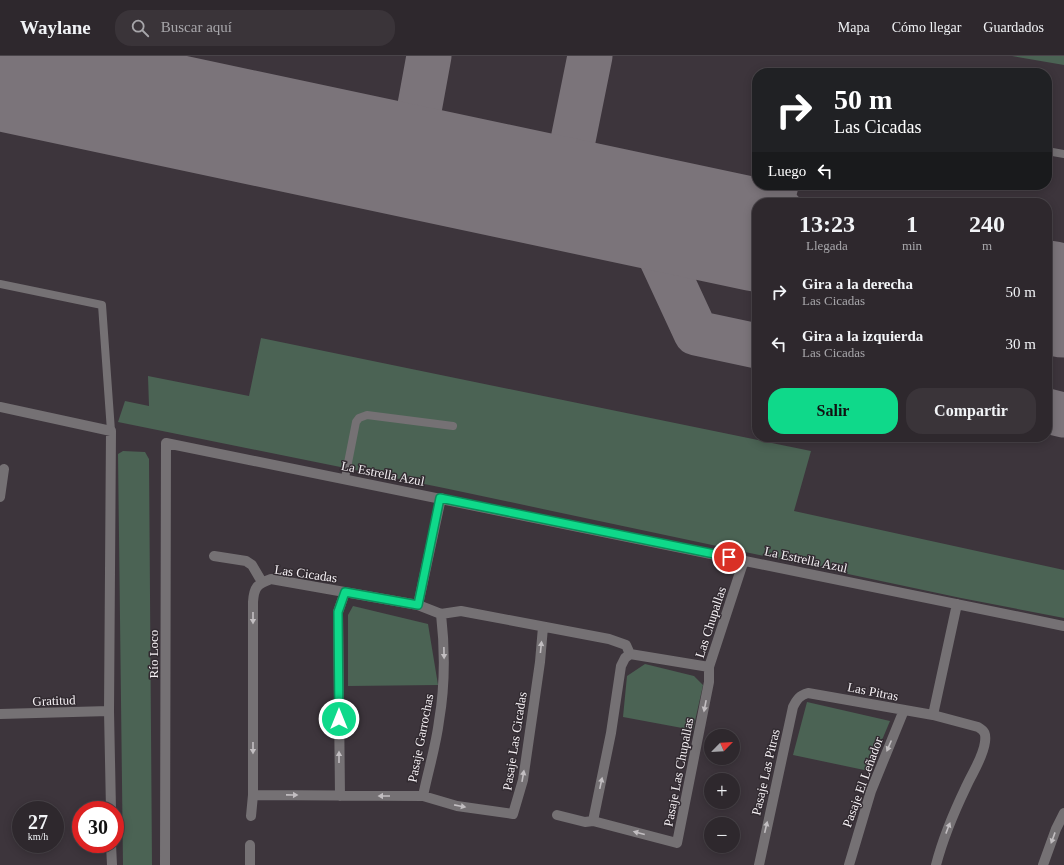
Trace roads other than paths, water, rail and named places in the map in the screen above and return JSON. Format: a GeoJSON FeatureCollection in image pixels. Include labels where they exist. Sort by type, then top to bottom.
{"type":"FeatureCollection","features":[{"type":"Feature","properties":{"kind":"street"},"geometry":{"type":"LineString","coordinates":[[0,407],[111,432],[110,801]]}},
{"type":"Feature","properties":{"kind":"street","name":"La Estrella Azul"},"geometry":{"type":"LineString","coordinates":[[166,443],[345,478],[1064,626]]}},
{"type":"Feature","properties":{"kind":"street","name":"Río Loco"},"geometry":{"type":"LineString","coordinates":[[166,443],[166,865]]}},
{"type":"Feature","properties":{"kind":"street"},"geometry":{"type":"LineString","coordinates":[[0,497],[4,470]]}},
{"type":"Feature","properties":{"kind":"street"},"geometry":{"type":"LineString","coordinates":[[418,605],[440,498]]}},
{"type":"Feature","properties":{"kind":"street"},"geometry":{"type":"LineString","coordinates":[[214,556],[246,561],[252,565],[262,582],[254,591],[252,602],[253,795],[251,816]]}},
{"type":"Feature","properties":{"kind":"street","name":"Las Chupallas"},"geometry":{"type":"LineString","coordinates":[[630,654],[709,667],[744,560]]}},
{"type":"Feature","properties":{"kind":"street","name":"Las Cicadas"},"geometry":{"type":"LineString","coordinates":[[262,582],[271,579],[418,605],[441,614]]}},
{"type":"Feature","properties":{"kind":"street"},"geometry":{"type":"LineString","coordinates":[[340,796],[338,612],[345,592]]}},
{"type":"Feature","properties":{"kind":"street"},"geometry":{"type":"LineString","coordinates":[[933,715],[957,604]]}},
{"type":"Feature","properties":{"kind":"street"},"geometry":{"type":"LineString","coordinates":[[441,614],[462,611],[610,639],[626,645],[630,654],[625,658],[621,666],[611,733],[593,821]]}},
{"type":"Feature","properties":{"kind":"street","name":"Pasaje Garrochas"},"geometry":{"type":"LineString","coordinates":[[423,796],[439,721],[442,695],[444,655],[441,614]]}},
{"type":"Feature","properties":{"kind":"street","name":"Pasaje Las Cicadas"},"geometry":{"type":"LineString","coordinates":[[253,795],[423,796],[457,806],[513,814],[523,780],[540,662],[543,626]]}},
{"type":"Feature","properties":{"kind":"street","name":"Pasaje Las Chupallas"},"geometry":{"type":"LineString","coordinates":[[557,816],[585,822],[593,821],[677,843],[709,682],[709,667]]}},
{"type":"Feature","properties":{"kind":"street","name":"Las Pitras"},"geometry":{"type":"LineString","coordinates":[[808,693],[933,715],[984,730],[986,735],[985,744],[952,818],[936,865]]}},
{"type":"Feature","properties":{"kind":"street","name":"Pasaje Las Pitras"},"geometry":{"type":"LineString","coordinates":[[759,865],[793,707],[797,699],[802,694],[808,693]]}},
{"type":"Feature","properties":{"kind":"street","name":"Pasaje El Leñador"},"geometry":{"type":"LineString","coordinates":[[849,865],[871,791],[904,710]]}},
{"type":"Feature","properties":{"kind":"street","name":"Gratitud"},"geometry":{"type":"LineString","coordinates":[[0,714],[109,711]]}},
{"type":"Feature","properties":{"kind":"street"},"geometry":{"type":"LineString","coordinates":[[1043,865],[1056,829],[1064,813]]}},
{"type":"Feature","properties":{"kind":"street"},"geometry":{"type":"LineString","coordinates":[[250,845],[250,865]]}},
{"type":"Feature","properties":{"kind":"street"},"geometry":{"type":"LineString","coordinates":[[111,853],[112,865]]}},
{"type":"Feature","properties":{"kind":"lane"},"geometry":{"type":"LineString","coordinates":[[1052,152],[1064,154]]}},
{"type":"Feature","properties":{"kind":"lane"},"geometry":{"type":"LineString","coordinates":[[0,284],[102,305],[111,432]]}},
{"type":"Feature","properties":{"kind":"lane"},"geometry":{"type":"LineString","coordinates":[[345,478],[356,422],[359,418],[367,415],[453,426]]}}]}
